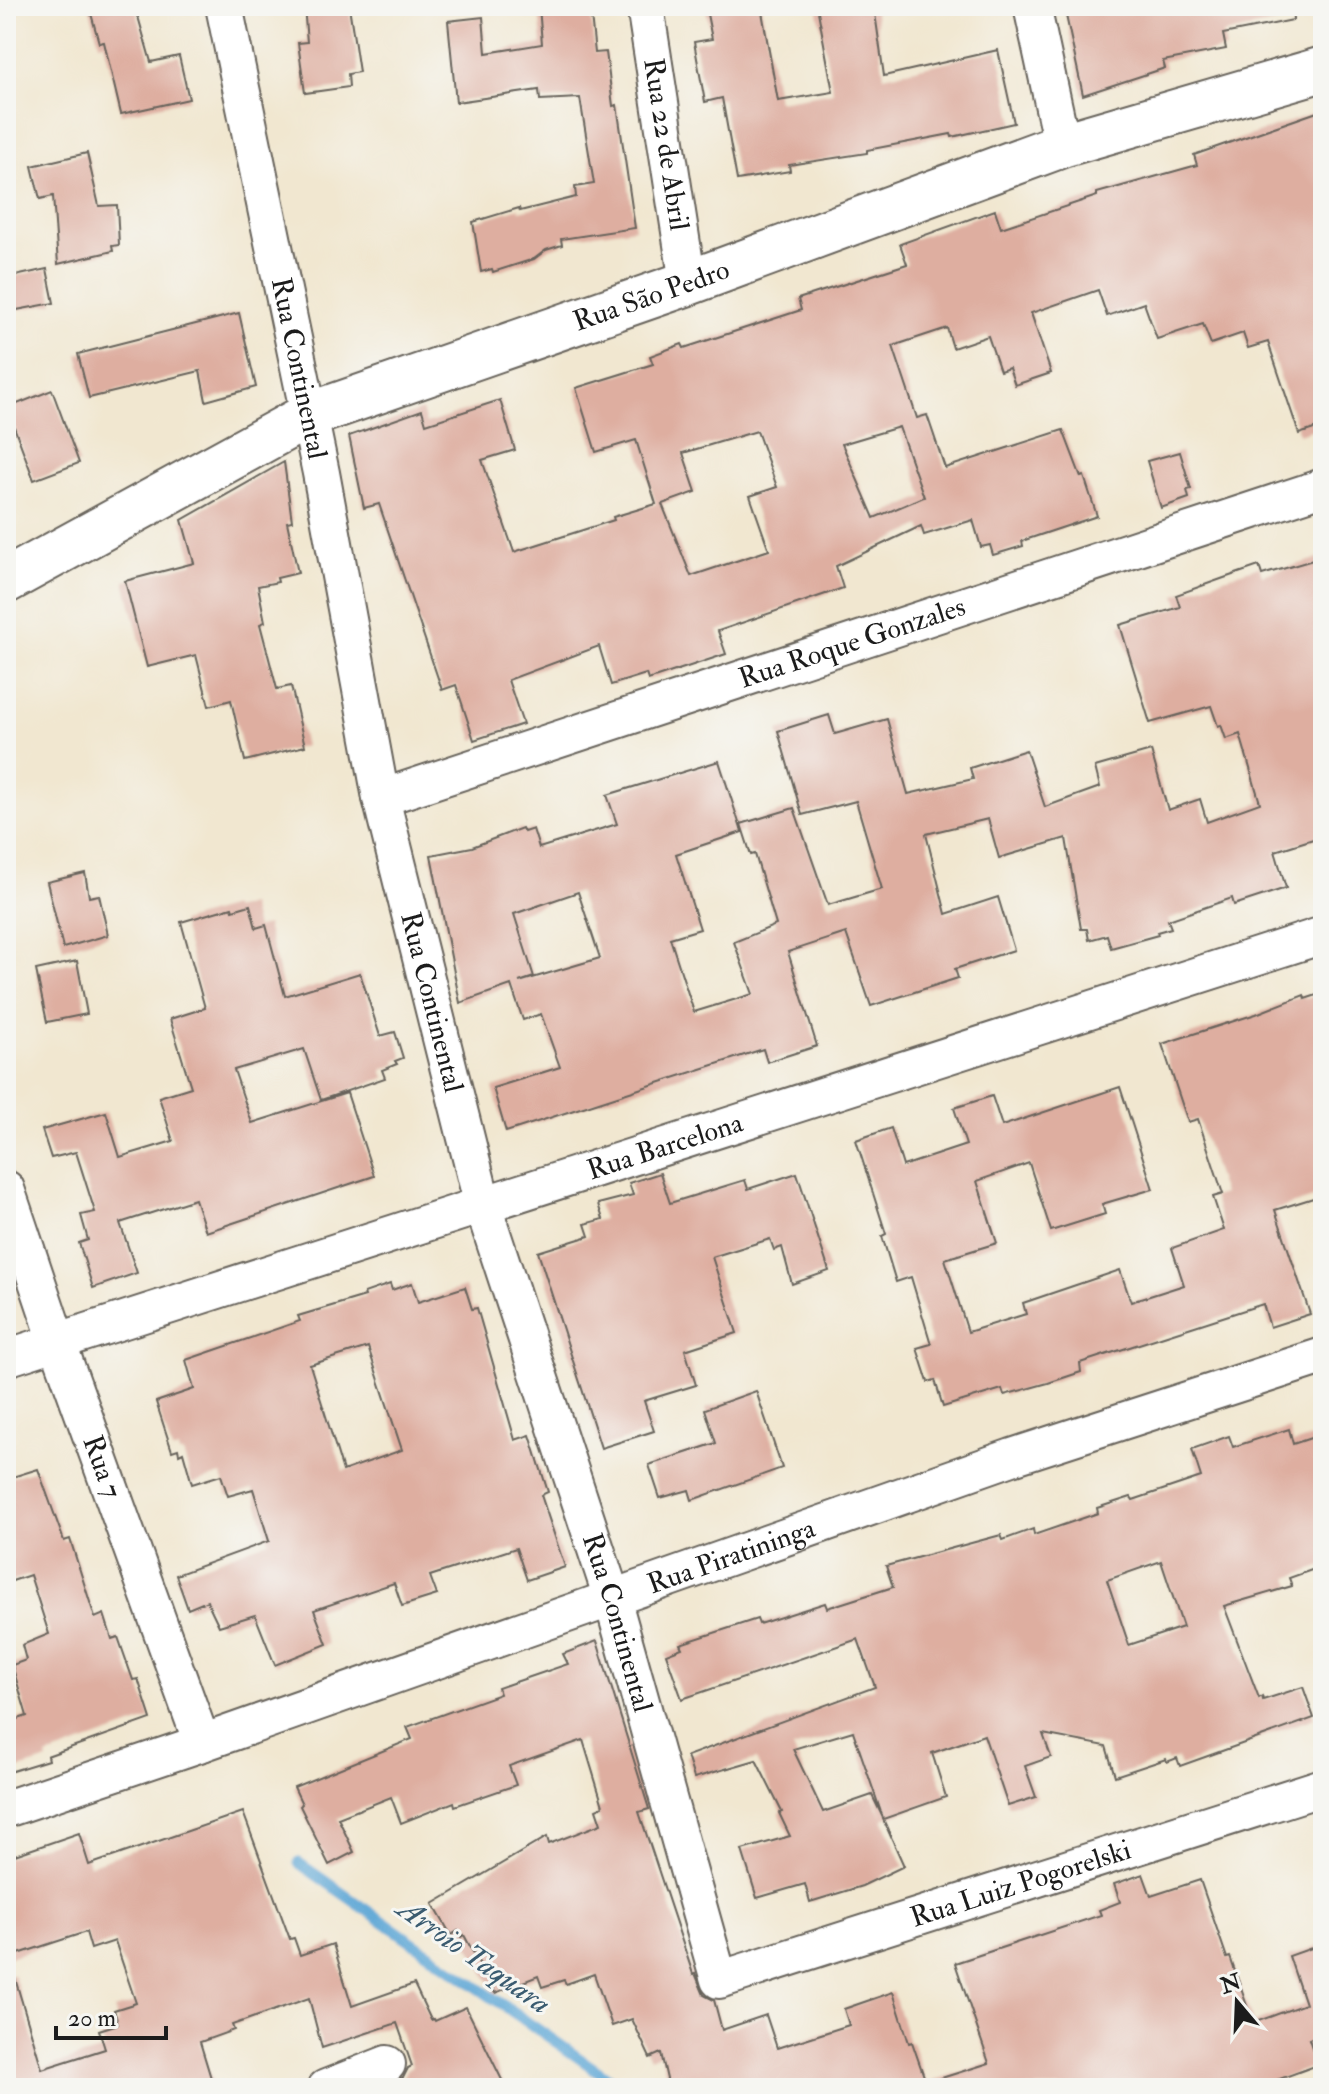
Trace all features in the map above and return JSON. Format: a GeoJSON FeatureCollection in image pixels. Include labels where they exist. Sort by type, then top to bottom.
{"type":"FeatureCollection","features":[{"type":"Feature","properties":{"kind":"street","name":"Rua Continental"},"geometry":{"type":"LineString","coordinates":[[224,6],[309,415],[381,798],[483,1206],[612,1598],[719,1980]]}},
{"type":"Feature","properties":{"kind":"street","name":"Rua 22 de Abril"},"geometry":{"type":"LineString","coordinates":[[645,6],[688,283]]}},
{"type":"Feature","properties":{"kind":"street"},"geometry":{"type":"LineString","coordinates":[[1032,6],[1062,145]]}},
{"type":"Feature","properties":{"kind":"street","name":"Rua São Pedro"},"geometry":{"type":"LineString","coordinates":[[6,581],[309,415],[688,283],[1062,145],[1323,69]]}},
{"type":"Feature","properties":{"kind":"street","name":"Rua Roque Gonzales"},"geometry":{"type":"LineString","coordinates":[[381,798],[1323,487]]}},
{"type":"Feature","properties":{"kind":"street","name":"Rua Barcelona"},"geometry":{"type":"LineString","coordinates":[[6,1358],[1323,935]]}},
{"type":"Feature","properties":{"kind":"street","name":"Rua 7"},"geometry":{"type":"LineString","coordinates":[[6,1189],[57,1341],[202,1743]]}},
{"type":"Feature","properties":{"kind":"street","name":"Rua Piratininga"},"geometry":{"type":"LineString","coordinates":[[6,1809],[202,1743],[1012,1457],[1323,1356]]}},
{"type":"Feature","properties":{"kind":"street","name":"Rua Luiz Pogorelski"},"geometry":{"type":"LineString","coordinates":[[719,1980],[1323,1787]]}},
{"type":"Feature","properties":{"kind":"street"},"geometry":{"type":"LineString","coordinates":[[326,2088],[387,2064]]}},
{"type":"Feature","properties":{"kind":"building"},"geometry":{"type":"Polygon","coordinates":[[[89,6],[135,6],[151,62],[179,56],[189,99],[121,114],[104,42],[99,43],[89,6]]]}},
{"type":"Feature","properties":{"kind":"building"},"geometry":{"type":"Polygon","coordinates":[[[304,6],[349,6],[359,72],[348,74],[349,87],[305,93],[298,43],[307,42],[304,6]]]}},
{"type":"Feature","properties":{"kind":"building"},"geometry":{"type":"Polygon","coordinates":[[[539,6],[590,6],[595,53],[606,52],[613,106],[617,105],[635,228],[561,239],[562,245],[546,250],[534,259],[493,272],[492,269],[481,272],[473,222],[519,208],[520,211],[576,197],[575,187],[594,184],[580,98],[540,100],[539,90],[456,102],[448,21],[483,17],[486,53],[542,44],[539,6]]]}},
{"type":"Feature","properties":{"kind":"building"},"geometry":{"type":"Polygon","coordinates":[[[761,6],[778,101],[833,92],[817,6],[874,6],[884,76],[998,50],[1014,123],[952,137],[951,134],[867,150],[867,153],[789,165],[790,171],[737,180],[722,98],[705,102],[694,42],[712,39],[706,9],[761,6]]]}},
{"type":"Feature","properties":{"kind":"building"},"geometry":{"type":"Polygon","coordinates":[[[1064,6],[1292,6],[1293,20],[1223,34],[1226,49],[1163,61],[1165,68],[1083,95],[1064,6]]]}},
{"type":"Feature","properties":{"kind":"building"},"geometry":{"type":"Polygon","coordinates":[[[1323,110],[1323,426],[1299,434],[1268,342],[1248,348],[1243,333],[1211,344],[1203,324],[1157,339],[1144,303],[1107,316],[1098,290],[1031,313],[1051,373],[1015,385],[1009,368],[1000,371],[988,336],[953,348],[947,328],[893,346],[917,418],[927,415],[945,468],[1063,430],[1081,477],[1084,476],[1097,516],[1022,541],[1023,546],[993,555],[990,545],[981,547],[973,520],[924,535],[921,526],[836,566],[843,588],[718,631],[726,654],[648,680],[646,674],[611,685],[599,646],[508,680],[523,724],[474,740],[456,685],[442,690],[379,504],[364,508],[349,436],[422,410],[426,424],[500,400],[515,450],[482,460],[514,552],[614,520],[613,517],[656,504],[636,440],[596,452],[576,388],[653,364],[650,356],[682,344],[684,348],[801,310],[798,299],[907,264],[900,244],[995,210],[1001,228],[1097,196],[1097,193],[1197,165],[1194,155],[1323,110]],[[899,427],[842,444],[874,518],[924,497],[899,427]],[[757,431],[683,453],[696,492],[662,504],[691,576],[769,550],[750,496],[777,487],[757,431]]]}},
{"type":"Feature","properties":{"kind":"building"},"geometry":{"type":"Polygon","coordinates":[[[87,153],[99,206],[117,205],[119,245],[112,246],[113,251],[58,264],[53,196],[40,199],[32,166],[87,153]]]}},
{"type":"Feature","properties":{"kind":"building"},"geometry":{"type":"Polygon","coordinates":[[[47,269],[54,303],[6,312],[6,278],[47,269]]]}},
{"type":"Feature","properties":{"kind":"building"},"geometry":{"type":"Polygon","coordinates":[[[239,313],[256,387],[206,401],[200,371],[89,398],[78,354],[239,313]]]}},
{"type":"Feature","properties":{"kind":"building"},"geometry":{"type":"Polygon","coordinates":[[[52,390],[79,463],[34,480],[7,408],[52,390]]]}},
{"type":"Feature","properties":{"kind":"building"},"geometry":{"type":"Polygon","coordinates":[[[1180,452],[1191,489],[1187,490],[1189,498],[1161,508],[1147,461],[1180,452]]]}},
{"type":"Feature","properties":{"kind":"building"},"geometry":{"type":"Polygon","coordinates":[[[284,462],[292,521],[287,522],[298,573],[258,586],[265,622],[260,624],[277,689],[291,686],[305,746],[245,761],[231,700],[209,706],[196,655],[147,667],[125,581],[194,563],[182,520],[284,462]]]}},
{"type":"Feature","properties":{"kind":"building"},"geometry":{"type":"Polygon","coordinates":[[[1323,557],[1323,836],[1275,851],[1286,888],[1234,905],[1232,898],[1168,920],[1171,928],[1157,932],[1158,935],[1111,948],[1107,935],[1089,940],[1087,929],[1081,929],[1066,838],[999,858],[988,819],[926,834],[946,914],[998,897],[1014,950],[955,969],[958,978],[871,1006],[846,933],[788,952],[817,1046],[767,1062],[763,1049],[506,1132],[493,1088],[560,1067],[541,1014],[523,1020],[511,985],[460,1003],[431,855],[472,847],[522,828],[524,832],[533,829],[539,848],[617,824],[607,795],[719,761],[742,832],[676,854],[700,929],[670,938],[694,1012],[753,994],[734,942],[776,925],[755,854],[751,855],[741,824],[794,808],[828,905],[882,889],[856,801],[802,815],[778,731],[829,715],[835,734],[887,719],[908,794],[973,779],[970,768],[1026,750],[1045,807],[1100,787],[1095,767],[1151,751],[1168,810],[1200,799],[1207,822],[1260,803],[1240,734],[1226,739],[1211,706],[1150,723],[1120,625],[1180,607],[1176,595],[1224,578],[1259,566],[1262,575],[1323,557]],[[578,892],[514,914],[534,977],[519,982],[600,958],[578,892]]]}},
{"type":"Feature","properties":{"kind":"building"},"geometry":{"type":"Polygon","coordinates":[[[85,873],[89,897],[99,895],[108,935],[63,948],[47,882],[85,873]]]}},
{"type":"Feature","properties":{"kind":"building"},"geometry":{"type":"Polygon","coordinates":[[[250,905],[256,928],[266,925],[285,996],[360,973],[380,1036],[395,1032],[403,1058],[382,1070],[385,1078],[321,1100],[304,1049],[234,1070],[252,1123],[347,1093],[374,1176],[206,1232],[195,1199],[120,1223],[137,1273],[93,1288],[79,1243],[88,1240],[81,1215],[95,1212],[76,1152],[51,1158],[42,1130],[106,1112],[120,1157],[173,1141],[159,1097],[191,1087],[170,1019],[205,1008],[181,922],[250,905]]]}},
{"type":"Feature","properties":{"kind":"building"},"geometry":{"type":"Polygon","coordinates":[[[77,961],[87,1014],[47,1022],[36,970],[77,961]]]}},
{"type":"Feature","properties":{"kind":"building"},"geometry":{"type":"Polygon","coordinates":[[[1323,993],[1323,1195],[1275,1210],[1310,1314],[1270,1327],[1263,1304],[1080,1363],[1081,1372],[1048,1383],[1004,1395],[1002,1389],[943,1407],[935,1380],[928,1382],[917,1348],[931,1344],[911,1277],[896,1282],[882,1236],[886,1234],[856,1140],[891,1128],[903,1166],[966,1145],[954,1108],[992,1096],[1002,1126],[1120,1087],[1153,1189],[1102,1204],[1105,1214],[1051,1231],[1029,1163],[977,1181],[997,1243],[945,1259],[968,1332],[1026,1314],[1023,1303],[1120,1270],[1131,1302],[1184,1285],[1172,1248],[1224,1230],[1213,1197],[1223,1194],[1198,1119],[1188,1122],[1162,1044],[1304,995],[1305,999],[1323,993]]]}},
{"type":"Feature","properties":{"kind":"building"},"geometry":{"type":"Polygon","coordinates":[[[660,1173],[670,1203],[745,1180],[748,1189],[797,1173],[829,1271],[792,1284],[782,1247],[774,1250],[770,1239],[712,1257],[737,1333],[685,1350],[696,1385],[644,1401],[654,1431],[601,1448],[538,1252],[589,1236],[585,1224],[603,1219],[598,1204],[633,1195],[629,1183],[660,1173]]]}},
{"type":"Feature","properties":{"kind":"building"},"geometry":{"type":"Polygon","coordinates":[[[412,1283],[418,1302],[465,1287],[472,1309],[477,1308],[515,1440],[530,1435],[548,1492],[541,1495],[565,1567],[527,1580],[516,1548],[430,1576],[437,1595],[402,1606],[394,1583],[314,1610],[327,1644],[275,1665],[255,1615],[219,1626],[207,1601],[188,1609],[176,1575],[269,1541],[253,1489],[228,1496],[221,1475],[192,1484],[183,1452],[179,1454],[178,1449],[172,1451],[156,1402],[194,1389],[186,1360],[300,1321],[298,1316],[365,1296],[364,1293],[390,1284],[392,1290],[412,1283]],[[368,1347],[310,1365],[343,1471],[402,1450],[368,1347]]]}},
{"type":"Feature","properties":{"kind":"building"},"geometry":{"type":"Polygon","coordinates":[[[756,1391],[782,1468],[692,1500],[689,1490],[660,1498],[649,1465],[716,1443],[705,1409],[756,1391]]]}},
{"type":"Feature","properties":{"kind":"building"},"geometry":{"type":"Polygon","coordinates":[[[1289,1429],[1293,1444],[1323,1434],[1323,1566],[1289,1578],[1292,1586],[1224,1606],[1259,1698],[1262,1696],[1263,1700],[1303,1687],[1314,1718],[1180,1766],[1177,1758],[1167,1762],[1166,1759],[1115,1776],[1106,1746],[1043,1734],[1051,1757],[1025,1766],[1036,1797],[1008,1806],[984,1735],[932,1753],[946,1797],[883,1819],[904,1866],[862,1886],[810,1902],[805,1884],[757,1898],[742,1850],[790,1836],[779,1813],[782,1812],[756,1760],[694,1778],[687,1756],[875,1687],[858,1639],[682,1699],[666,1654],[682,1648],[680,1644],[757,1619],[759,1624],[825,1603],[827,1608],[893,1587],[886,1566],[1001,1535],[1003,1540],[1033,1529],[1034,1535],[1098,1513],[1097,1508],[1131,1497],[1133,1500],[1201,1477],[1192,1449],[1229,1436],[1233,1447],[1289,1429]],[[1161,1561],[1107,1580],[1129,1645],[1183,1627],[1161,1561]],[[853,1731],[793,1749],[823,1812],[872,1795],[883,1818],[853,1731]]]}},
{"type":"Feature","properties":{"kind":"building"},"geometry":{"type":"Polygon","coordinates":[[[38,1469],[64,1541],[70,1539],[95,1618],[104,1614],[112,1639],[118,1637],[133,1680],[138,1679],[151,1719],[47,1756],[48,1760],[6,1773],[6,1723],[27,1716],[12,1665],[26,1660],[22,1645],[49,1634],[30,1575],[6,1583],[6,1479],[38,1469]]]}},
{"type":"Feature","properties":{"kind":"building"},"geometry":{"type":"Polygon","coordinates":[[[597,1641],[649,1809],[639,1812],[693,1974],[704,1995],[714,2000],[722,2030],[766,2015],[777,2048],[849,2025],[844,2009],[893,1992],[909,2043],[912,2042],[928,2088],[669,2088],[661,2053],[650,2058],[632,2019],[612,2026],[594,1974],[566,1984],[564,1980],[542,1987],[538,1976],[495,1993],[464,1935],[461,1937],[458,1931],[451,1935],[433,1904],[547,1837],[549,1844],[601,1824],[596,1809],[603,1806],[583,1740],[509,1766],[516,1785],[455,1806],[454,1802],[401,1823],[391,1797],[338,1818],[354,1852],[329,1865],[294,1787],[412,1739],[407,1727],[500,1694],[498,1688],[568,1664],[563,1654],[597,1641]]]}},
{"type":"Feature","properties":{"kind":"building"},"geometry":{"type":"Polygon","coordinates":[[[243,1812],[290,1939],[294,1938],[300,1955],[333,1944],[352,2006],[414,1984],[431,2020],[466,2007],[506,2088],[383,2088],[403,2078],[412,2066],[397,2023],[322,2048],[309,1998],[232,2025],[234,2030],[200,2042],[214,2088],[6,2088],[6,1976],[14,1975],[42,2069],[105,2049],[99,2030],[118,2024],[114,2010],[136,2003],[115,1941],[91,1949],[86,1932],[6,1958],[6,1858],[79,1833],[89,1865],[243,1812]]]}},
{"type":"Feature","properties":{"kind":"building"},"geometry":{"type":"Polygon","coordinates":[[[1143,1874],[1151,1896],[1200,1880],[1253,2023],[1305,2004],[1289,1956],[1323,1944],[1323,2041],[1317,2042],[1316,2036],[1309,2039],[1318,2065],[1255,2088],[933,2088],[932,2081],[989,2063],[955,1963],[1101,1915],[1099,1910],[1120,1902],[1114,1884],[1143,1874]]]}},
{"type":"Feature","properties":{"kind":"waterway","name":"Arroio Taquara"},"geometry":{"type":"LineString","coordinates":[[299,1863],[622,2088]]}}]}
